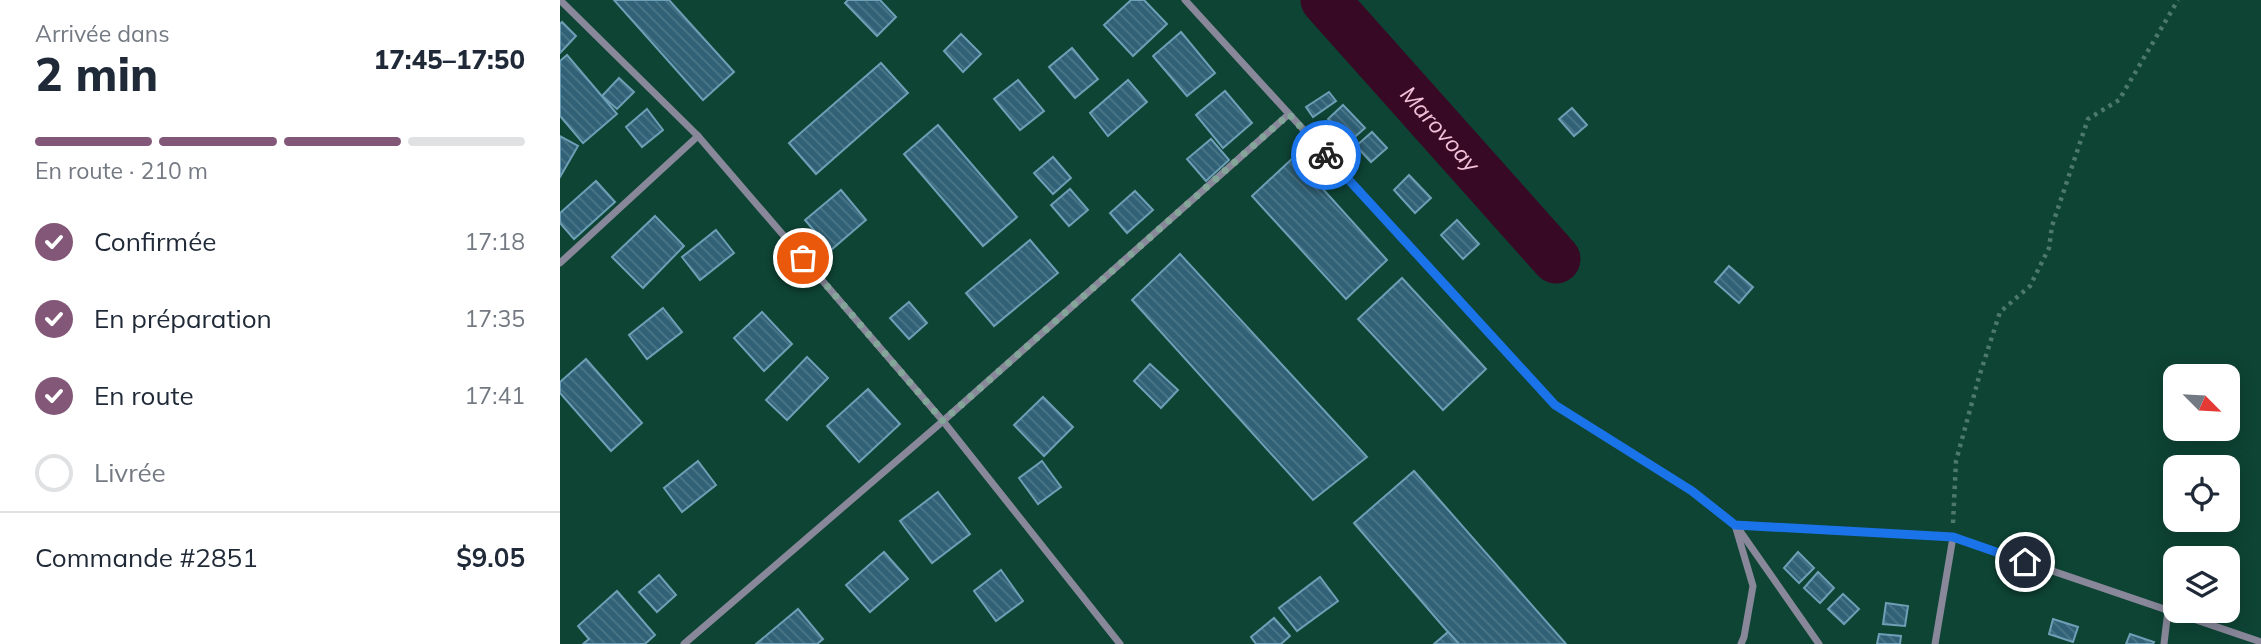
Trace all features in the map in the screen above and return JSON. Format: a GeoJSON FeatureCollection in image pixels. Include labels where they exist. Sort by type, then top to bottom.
{"type":"FeatureCollection","features":[{"type":"Feature","properties":{"kind":"street"},"geometry":{"type":"LineString","coordinates":[[560,0],[698,136],[943,421],[1120,644]]}},
{"type":"Feature","properties":{"kind":"street"},"geometry":{"type":"LineString","coordinates":[[1185,0],[1555,405],[1692,491],[1735,525],[1819,644]]}},
{"type":"Feature","properties":{"kind":"street"},"geometry":{"type":"LineString","coordinates":[[684,644],[943,421],[1289,114]]}},
{"type":"Feature","properties":{"kind":"street"},"geometry":{"type":"LineString","coordinates":[[560,263],[698,136]]}},
{"type":"Feature","properties":{"kind":"street"},"geometry":{"type":"LineString","coordinates":[[1735,525],[1953,537],[2163,608]]}},
{"type":"Feature","properties":{"kind":"street"},"geometry":{"type":"LineString","coordinates":[[1735,525],[1754,586],[1741,644]]}},
{"type":"Feature","properties":{"kind":"street"},"geometry":{"type":"LineString","coordinates":[[1935,644],[1953,537]]}},
{"type":"Feature","properties":{"kind":"street"},"geometry":{"type":"LineString","coordinates":[[2164,644],[2166,623]]}},
{"type":"Feature","properties":{"kind":"street"},"geometry":{"type":"LineString","coordinates":[[2206,623],[2261,642]]}},
{"type":"Feature","properties":{"kind":"path"},"geometry":{"type":"LineString","coordinates":[[1953,537],[1956,461],[2000,312],[2030,286],[2049,248],[2052,226],[2088,118],[2119,100],[2178,0]]}},
{"type":"Feature","properties":{"kind":"building"},"geometry":{"type":"Polygon","coordinates":[[[614,0],[669,0],[734,72],[703,100],[614,0]]]}},
{"type":"Feature","properties":{"kind":"building"},"geometry":{"type":"Polygon","coordinates":[[[848,0],[880,0],[896,17],[877,36],[845,3],[848,0]]]}},
{"type":"Feature","properties":{"kind":"building"},"geometry":{"type":"Polygon","coordinates":[[[1131,0],[1144,0],[1167,24],[1133,56],[1104,25],[1131,0]]]}},
{"type":"Feature","properties":{"kind":"building"},"geometry":{"type":"Polygon","coordinates":[[[562,22],[576,36],[560,53],[560,24],[562,22]]]}},
{"type":"Feature","properties":{"kind":"building"},"geometry":{"type":"Polygon","coordinates":[[[1181,32],[1215,73],[1187,96],[1153,56],[1181,32]]]}},
{"type":"Feature","properties":{"kind":"building"},"geometry":{"type":"Polygon","coordinates":[[[961,34],[981,54],[963,72],[944,51],[961,34]]]}},
{"type":"Feature","properties":{"kind":"building"},"geometry":{"type":"Polygon","coordinates":[[[1072,48],[1098,79],[1075,98],[1049,67],[1072,48]]]}},
{"type":"Feature","properties":{"kind":"building"},"geometry":{"type":"Polygon","coordinates":[[[567,55],[617,114],[583,143],[560,116],[560,61],[567,55]]]}},
{"type":"Feature","properties":{"kind":"building"},"geometry":{"type":"Polygon","coordinates":[[[881,63],[908,93],[816,174],[789,143],[881,63]]]}},
{"type":"Feature","properties":{"kind":"building"},"geometry":{"type":"Polygon","coordinates":[[[619,78],[634,92],[617,109],[602,96],[619,78]]]}},
{"type":"Feature","properties":{"kind":"building"},"geometry":{"type":"Polygon","coordinates":[[[1018,80],[1044,111],[1020,130],[994,99],[1018,80]]]}},
{"type":"Feature","properties":{"kind":"building"},"geometry":{"type":"Polygon","coordinates":[[[1128,80],[1147,102],[1108,136],[1090,113],[1128,80]]]}},
{"type":"Feature","properties":{"kind":"building"},"geometry":{"type":"Polygon","coordinates":[[[1225,91],[1252,123],[1223,148],[1196,115],[1225,91]]]}},
{"type":"Feature","properties":{"kind":"building"},"geometry":{"type":"Polygon","coordinates":[[[1329,92],[1336,101],[1313,117],[1306,107],[1329,92]]]}},
{"type":"Feature","properties":{"kind":"building"},"geometry":{"type":"Polygon","coordinates":[[[1343,105],[1365,128],[1349,142],[1328,119],[1343,105]]]}},
{"type":"Feature","properties":{"kind":"building"},"geometry":{"type":"Polygon","coordinates":[[[1572,108],[1587,125],[1574,136],[1559,119],[1572,108]]]}},
{"type":"Feature","properties":{"kind":"building"},"geometry":{"type":"Polygon","coordinates":[[[647,109],[663,130],[642,147],[626,127],[647,109]]]}},
{"type":"Feature","properties":{"kind":"building"},"geometry":{"type":"Polygon","coordinates":[[[938,125],[1017,217],[983,246],[904,154],[938,125]]]}},
{"type":"Feature","properties":{"kind":"building"},"geometry":{"type":"Polygon","coordinates":[[[1372,132],[1387,148],[1371,162],[1356,146],[1372,132]]]}},
{"type":"Feature","properties":{"kind":"building"},"geometry":{"type":"Polygon","coordinates":[[[560,136],[578,146],[560,177],[560,136]]]}},
{"type":"Feature","properties":{"kind":"building"},"geometry":{"type":"Polygon","coordinates":[[[1211,139],[1229,160],[1206,181],[1187,159],[1211,139]]]}},
{"type":"Feature","properties":{"kind":"building"},"geometry":{"type":"Polygon","coordinates":[[[1053,157],[1071,178],[1053,194],[1034,173],[1053,157]]]}},
{"type":"Feature","properties":{"kind":"building"},"geometry":{"type":"Polygon","coordinates":[[[1294,157],[1387,260],[1346,299],[1252,196],[1294,157]]]}},
{"type":"Feature","properties":{"kind":"building"},"geometry":{"type":"Polygon","coordinates":[[[1409,175],[1431,198],[1415,213],[1394,190],[1409,175]]]}},
{"type":"Feature","properties":{"kind":"building"},"geometry":{"type":"Polygon","coordinates":[[[596,181],[615,202],[574,239],[560,223],[560,213],[596,181]]]}},
{"type":"Feature","properties":{"kind":"building"},"geometry":{"type":"Polygon","coordinates":[[[1070,189],[1088,210],[1069,226],[1051,205],[1070,189]]]}},
{"type":"Feature","properties":{"kind":"building"},"geometry":{"type":"Polygon","coordinates":[[[841,190],[866,220],[831,250],[805,220],[841,190]]]}},
{"type":"Feature","properties":{"kind":"building"},"geometry":{"type":"Polygon","coordinates":[[[1135,191],[1153,210],[1127,233],[1110,213],[1135,191]]]}},
{"type":"Feature","properties":{"kind":"building"},"geometry":{"type":"Polygon","coordinates":[[[655,216],[684,246],[643,288],[612,257],[655,216]]]}},
{"type":"Feature","properties":{"kind":"building"},"geometry":{"type":"Polygon","coordinates":[[[1457,220],[1479,244],[1463,259],[1441,235],[1457,220]]]}},
{"type":"Feature","properties":{"kind":"building"},"geometry":{"type":"Polygon","coordinates":[[[716,230],[734,253],[700,280],[682,257],[716,230]]]}},
{"type":"Feature","properties":{"kind":"building"},"geometry":{"type":"Polygon","coordinates":[[[1030,240],[1058,273],[994,326],[966,293],[1030,240]]]}},
{"type":"Feature","properties":{"kind":"building"},"geometry":{"type":"Polygon","coordinates":[[[1180,254],[1367,457],[1313,500],[1132,300],[1180,254]]]}},
{"type":"Feature","properties":{"kind":"building"},"geometry":{"type":"Polygon","coordinates":[[[1729,266],[1753,287],[1739,303],[1715,282],[1729,266]]]}},
{"type":"Feature","properties":{"kind":"building"},"geometry":{"type":"Polygon","coordinates":[[[1402,278],[1486,369],[1443,410],[1358,319],[1402,278]]]}},
{"type":"Feature","properties":{"kind":"building"},"geometry":{"type":"Polygon","coordinates":[[[909,302],[927,323],[909,339],[890,318],[909,302]]]}},
{"type":"Feature","properties":{"kind":"building"},"geometry":{"type":"Polygon","coordinates":[[[663,308],[682,332],[647,359],[629,335],[663,308]]]}},
{"type":"Feature","properties":{"kind":"building"},"geometry":{"type":"Polygon","coordinates":[[[762,312],[792,344],[764,371],[734,338],[762,312]]]}},
{"type":"Feature","properties":{"kind":"building"},"geometry":{"type":"Polygon","coordinates":[[[807,357],[828,378],[787,420],[766,400],[807,357]]]}},
{"type":"Feature","properties":{"kind":"building"},"geometry":{"type":"Polygon","coordinates":[[[586,359],[642,423],[611,451],[560,393],[560,382],[586,359]]]}},
{"type":"Feature","properties":{"kind":"building"},"geometry":{"type":"Polygon","coordinates":[[[1150,364],[1178,390],[1161,408],[1134,381],[1150,364]]]}},
{"type":"Feature","properties":{"kind":"building"},"geometry":{"type":"Polygon","coordinates":[[[868,389],[900,424],[859,462],[827,426],[868,389]]]}},
{"type":"Feature","properties":{"kind":"building"},"geometry":{"type":"Polygon","coordinates":[[[1043,397],[1073,427],[1044,456],[1014,425],[1043,397]]]}},
{"type":"Feature","properties":{"kind":"building"},"geometry":{"type":"Polygon","coordinates":[[[698,461],[716,485],[682,512],[664,488],[698,461]]]}},
{"type":"Feature","properties":{"kind":"building"},"geometry":{"type":"Polygon","coordinates":[[[1042,461],[1061,487],[1038,504],[1019,478],[1042,461]]]}},
{"type":"Feature","properties":{"kind":"building"},"geometry":{"type":"Polygon","coordinates":[[[1414,471],[1566,644],[1459,644],[1448,632],[1354,523],[1414,471]]]}},
{"type":"Feature","properties":{"kind":"building"},"geometry":{"type":"Polygon","coordinates":[[[938,492],[970,534],[932,563],[900,521],[938,492]]]}},
{"type":"Feature","properties":{"kind":"building"},"geometry":{"type":"Polygon","coordinates":[[[884,552],[908,579],[870,612],[846,585],[884,552]]]}},
{"type":"Feature","properties":{"kind":"building"},"geometry":{"type":"Polygon","coordinates":[[[1798,552],[1814,568],[1799,583],[1784,568],[1798,552]]]}},
{"type":"Feature","properties":{"kind":"building"},"geometry":{"type":"Polygon","coordinates":[[[1001,570],[1023,601],[996,621],[974,591],[1001,570]]]}},
{"type":"Feature","properties":{"kind":"building"},"geometry":{"type":"Polygon","coordinates":[[[1818,572],[1834,588],[1820,603],[1804,588],[1818,572]]]}},
{"type":"Feature","properties":{"kind":"building"},"geometry":{"type":"Polygon","coordinates":[[[659,575],[676,595],[657,612],[639,592],[659,575]]]}},
{"type":"Feature","properties":{"kind":"building"},"geometry":{"type":"Polygon","coordinates":[[[1320,577],[1338,601],[1297,631],[1279,608],[1320,577]]]}},
{"type":"Feature","properties":{"kind":"building"},"geometry":{"type":"Polygon","coordinates":[[[617,591],[655,635],[645,644],[583,644],[589,639],[578,626],[617,591]]]}},
{"type":"Feature","properties":{"kind":"building"},"geometry":{"type":"Polygon","coordinates":[[[1843,594],[1859,609],[1844,624],[1828,609],[1843,594]]]}},
{"type":"Feature","properties":{"kind":"building"},"geometry":{"type":"Polygon","coordinates":[[[1886,603],[1908,606],[1905,626],[1883,624],[1886,603]]]}},
{"type":"Feature","properties":{"kind":"building"},"geometry":{"type":"Polygon","coordinates":[[[798,609],[823,639],[817,644],[756,644],[798,609]]]}},
{"type":"Feature","properties":{"kind":"building"},"geometry":{"type":"Polygon","coordinates":[[[1274,618],[1290,636],[1281,644],[1256,644],[1251,637],[1274,618]]]}},
{"type":"Feature","properties":{"kind":"building"},"geometry":{"type":"Polygon","coordinates":[[[2053,619],[2078,627],[2073,642],[2049,634],[2053,619]]]}},
{"type":"Feature","properties":{"kind":"building"},"geometry":{"type":"Polygon","coordinates":[[[1448,632],[1459,644],[1434,644],[1448,632]]]}},
{"type":"Feature","properties":{"kind":"building"},"geometry":{"type":"Polygon","coordinates":[[[1879,634],[1901,636],[1900,644],[1877,644],[1879,634]]]}},
{"type":"Feature","properties":{"kind":"building"},"geometry":{"type":"Polygon","coordinates":[[[2130,634],[2154,642],[2126,644],[2130,634]]]}},
{"type":"Feature","properties":{"kind":"waterway","name":"Marovoay"},"geometry":{"type":"LineString","coordinates":[[1325,0],[1556,259]]}},
{"type":"Feature","properties":{"kind":"way so far"},"geometry":{"type":"LineString","coordinates":[[803,258],[943,421],[1289,114],[1326,155]]}},
{"type":"Feature","properties":{"kind":"route"},"geometry":{"type":"LineString","coordinates":[[1326,155],[1555,405],[1692,491],[1735,525],[1953,537],[2025,562]]}}]}
